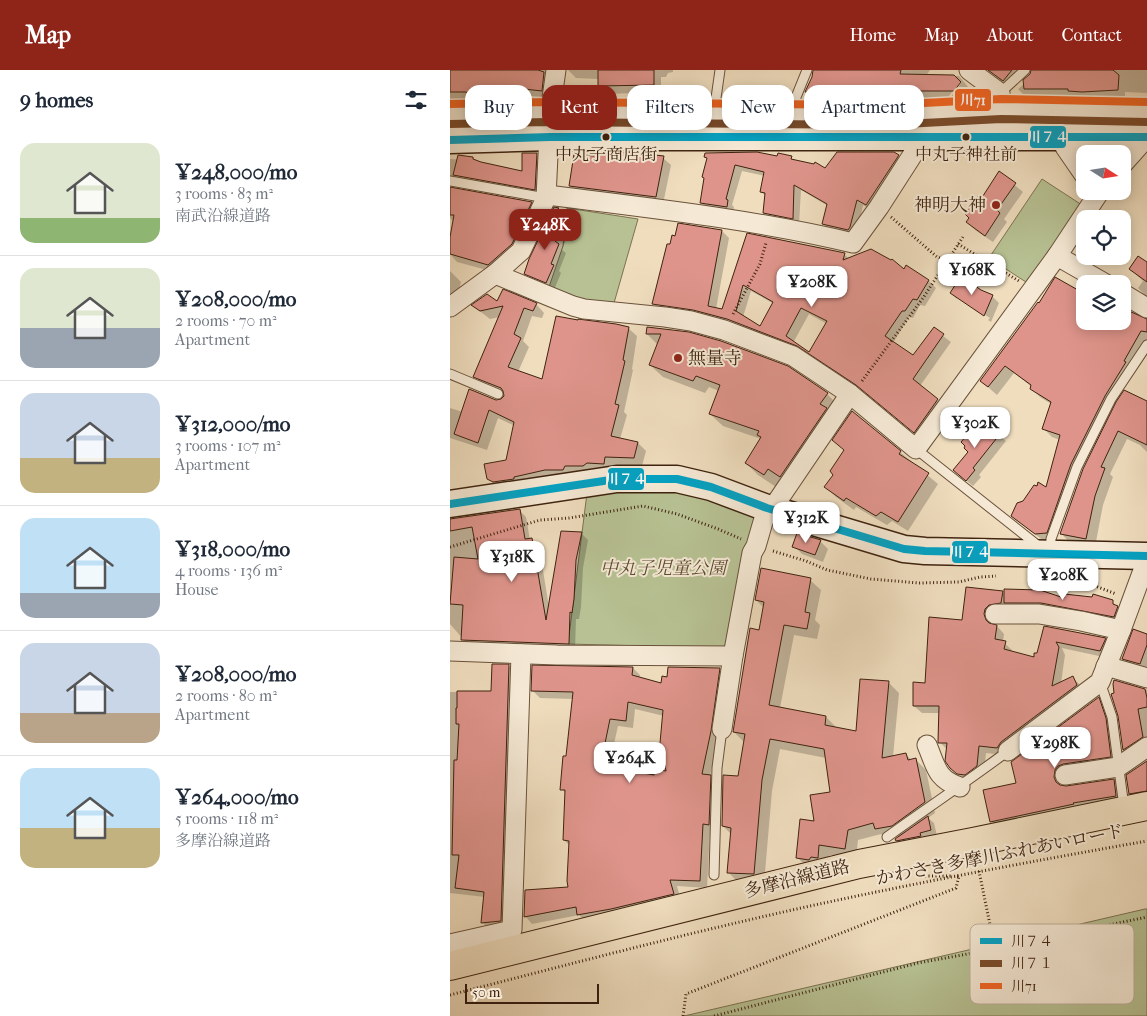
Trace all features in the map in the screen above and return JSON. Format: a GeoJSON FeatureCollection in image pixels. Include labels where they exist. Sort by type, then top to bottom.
{"type":"FeatureCollection","features":[{"type":"Feature","properties":{"kind":"main road","name":"多摩沿線道路"},"geometry":{"type":"LineString","coordinates":[[450,966],[859,864],[1136,808]]}},
{"type":"Feature","properties":{"kind":"street"},"geometry":{"type":"LineString","coordinates":[[554,85],[556,70]]}},
{"type":"Feature","properties":{"kind":"street"},"geometry":{"type":"LineString","coordinates":[[969,70],[1001,102],[1004,137]]}},
{"type":"Feature","properties":{"kind":"street"},"geometry":{"type":"LineString","coordinates":[[794,114],[884,115],[1001,102],[1147,112]]}},
{"type":"Feature","properties":{"kind":"street"},"geometry":{"type":"LineString","coordinates":[[450,114],[542,112]]}},
{"type":"Feature","properties":{"kind":"street"},"geometry":{"type":"LineString","coordinates":[[617,112],[722,113]]}},
{"type":"Feature","properties":{"kind":"street"},"geometry":{"type":"LineString","coordinates":[[450,307],[495,274],[521,251],[546,196],[550,130]]}},
{"type":"Feature","properties":{"kind":"street"},"geometry":{"type":"LineString","coordinates":[[1064,136],[1065,147],[1076,163]]}},
{"type":"Feature","properties":{"kind":"street"},"geometry":{"type":"LineString","coordinates":[[546,196],[770,226],[854,243],[924,137]]}},
{"type":"Feature","properties":{"kind":"street"},"geometry":{"type":"LineString","coordinates":[[450,140],[550,138],[1147,137]]}},
{"type":"Feature","properties":{"kind":"street"},"geometry":{"type":"LineString","coordinates":[[1131,155],[1147,137]]}},
{"type":"Feature","properties":{"kind":"street"},"geometry":{"type":"LineString","coordinates":[[495,274],[573,306],[584,309],[665,317],[724,330],[793,356],[851,394],[916,449],[1057,256],[1093,200]]}},
{"type":"Feature","properties":{"kind":"street"},"geometry":{"type":"LineString","coordinates":[[1057,256],[1090,275]]}},
{"type":"Feature","properties":{"kind":"street"},"geometry":{"type":"LineString","coordinates":[[1131,298],[1147,308]]}},
{"type":"Feature","properties":{"kind":"street"},"geometry":{"type":"LineString","coordinates":[[722,730],[733,656],[752,553],[770,509],[851,394]]}},
{"type":"Feature","properties":{"kind":"street"},"geometry":{"type":"LineString","coordinates":[[450,504],[617,479],[676,479],[711,487],[770,509],[904,549],[1051,566],[1147,556]]}},
{"type":"Feature","properties":{"kind":"street"},"geometry":{"type":"LineString","coordinates":[[1008,751],[1103,674],[1142,573],[1147,565]]}},
{"type":"Feature","properties":{"kind":"street"},"geometry":{"type":"LineString","coordinates":[[995,614],[1039,614],[1121,630]]}},
{"type":"Feature","properties":{"kind":"street"},"geometry":{"type":"LineString","coordinates":[[450,651],[521,654],[733,656]]}},
{"type":"Feature","properties":{"kind":"street"},"geometry":{"type":"LineString","coordinates":[[450,944],[512,930],[521,654]]}},
{"type":"Feature","properties":{"kind":"street"},"geometry":{"type":"LineString","coordinates":[[1103,674],[1147,678]]}},
{"type":"Feature","properties":{"kind":"street"},"geometry":{"type":"LineString","coordinates":[[927,744],[941,776],[947,782],[960,787]]}},
{"type":"Feature","properties":{"kind":"street"},"geometry":{"type":"LineString","coordinates":[[1066,775],[1118,766],[1147,747]]}},
{"type":"Feature","properties":{"kind":"lane"},"geometry":{"type":"LineString","coordinates":[[714,113],[720,70]]}},
{"type":"Feature","properties":{"kind":"lane"},"geometry":{"type":"LineString","coordinates":[[794,104],[807,70]]}},
{"type":"Feature","properties":{"kind":"lane"},"geometry":{"type":"LineString","coordinates":[[1001,102],[1025,70]]}},
{"type":"Feature","properties":{"kind":"lane"},"geometry":{"type":"LineString","coordinates":[[450,181],[546,196]]}},
{"type":"Feature","properties":{"kind":"lane"},"geometry":{"type":"LineString","coordinates":[[1051,566],[1051,539],[1077,467],[1111,399],[1147,345]]}},
{"type":"Feature","properties":{"kind":"lane"},"geometry":{"type":"LineString","coordinates":[[450,374],[498,394]]}},
{"type":"Feature","properties":{"kind":"lane"},"geometry":{"type":"LineString","coordinates":[[916,449],[993,508],[1051,566]]}},
{"type":"Feature","properties":{"kind":"lane"},"geometry":{"type":"LineString","coordinates":[[1103,674],[1112,717],[1118,766],[1136,808]]}},
{"type":"Feature","properties":{"kind":"lane"},"geometry":{"type":"LineString","coordinates":[[714,875],[717,768],[722,730]]}},
{"type":"Feature","properties":{"kind":"lane"},"geometry":{"type":"LineString","coordinates":[[887,837],[945,795],[960,787],[1008,751]]}},
{"type":"Feature","properties":{"kind":"path"},"geometry":{"type":"LineString","coordinates":[[879,207],[937,256],[947,260]]}},
{"type":"Feature","properties":{"kind":"path"},"geometry":{"type":"LineString","coordinates":[[724,330],[760,264],[770,226]]}},
{"type":"Feature","properties":{"kind":"path"},"geometry":{"type":"LineString","coordinates":[[851,394],[923,298],[963,237]]}},
{"type":"Feature","properties":{"kind":"path"},"geometry":{"type":"LineString","coordinates":[[958,244],[1032,290]]}},
{"type":"Feature","properties":{"kind":"path"},"geometry":{"type":"LineString","coordinates":[[450,547],[540,520],[569,518],[643,506],[677,514],[756,546],[806,561],[827,570],[871,579],[919,584],[958,582],[980,577],[998,576]]}},
{"type":"Feature","properties":{"kind":"path"},"geometry":{"type":"LineString","coordinates":[[1051,566],[1132,602]]}},
{"type":"Feature","properties":{"kind":"path","name":"かわさき多摩川ふれあいロード"},"geometry":{"type":"LineString","coordinates":[[450,995],[660,941],[824,903],[979,871],[1147,841]]}},
{"type":"Feature","properties":{"kind":"path"},"geometry":{"type":"LineString","coordinates":[[979,871],[990,924]]}},
{"type":"Feature","properties":{"kind":"path"},"geometry":{"type":"LineString","coordinates":[[683,1016],[686,994],[956,888],[959,876]]}},
{"type":"Feature","properties":{"kind":"path"},"geometry":{"type":"LineString","coordinates":[[1114,924],[1147,917]]}},
{"type":"Feature","properties":{"kind":"path"},"geometry":{"type":"LineString","coordinates":[[714,1016],[918,963],[970,954]]}},
{"type":"Feature","properties":{"kind":"green space"},"geometry":{"type":"Polygon","coordinates":[[[1042,179],[1082,205],[1079,210],[1076,210],[1076,214],[1029,284],[989,258],[1042,179]]]}},
{"type":"Feature","properties":{"kind":"green space"},"geometry":{"type":"Polygon","coordinates":[[[567,208],[638,219],[614,303],[584,303],[548,290],[563,246],[567,208]]]}},
{"type":"Feature","properties":{"kind":"green space","name":"中丸子児童公園"},"geometry":{"type":"Polygon","coordinates":[[[684,490],[758,513],[729,644],[723,648],[568,644],[587,493],[684,490]]]}},
{"type":"Feature","properties":{"kind":"green space"},"geometry":{"type":"Polygon","coordinates":[[[1147,909],[1147,1016],[684,1016],[970,950],[970,1004],[1134,1004],[1134,924],[1080,924],[1147,909]]]}},
{"type":"Feature","properties":{"kind":"building"},"geometry":{"type":"Polygon","coordinates":[[[450,70],[538,70],[544,72],[542,91],[532,90],[532,85],[465,85],[465,92],[450,92],[450,70]]]}},
{"type":"Feature","properties":{"kind":"building"},"geometry":{"type":"Polygon","coordinates":[[[598,70],[654,70],[654,85],[598,85],[598,70]]]}},
{"type":"Feature","properties":{"kind":"building"},"geometry":{"type":"Polygon","coordinates":[[[813,70],[901,70],[900,74],[954,75],[961,82],[954,91],[924,91],[924,85],[808,85],[813,70]]]}},
{"type":"Feature","properties":{"kind":"building"},"geometry":{"type":"Polygon","coordinates":[[[988,70],[1012,70],[1003,81],[988,70]]]}},
{"type":"Feature","properties":{"kind":"building"},"geometry":{"type":"Polygon","coordinates":[[[1031,70],[1113,70],[1119,75],[1118,90],[1082,92],[1068,91],[1068,89],[1024,89],[1023,80],[1030,74],[1031,70]]]}},
{"type":"Feature","properties":{"kind":"building"},"geometry":{"type":"Polygon","coordinates":[[[627,152],[664,156],[656,197],[569,186],[574,154],[594,156],[595,153],[627,152]]]}},
{"type":"Feature","properties":{"kind":"building"},"geometry":{"type":"Polygon","coordinates":[[[757,152],[777,156],[778,153],[792,156],[791,159],[814,164],[815,162],[825,168],[837,152],[894,152],[899,155],[866,205],[857,200],[848,230],[822,224],[827,204],[794,185],[793,219],[763,213],[765,193],[760,192],[764,172],[735,165],[726,199],[728,200],[727,207],[700,203],[704,178],[702,177],[707,158],[704,157],[705,153],[757,152]]]}},
{"type":"Feature","properties":{"kind":"building"},"geometry":{"type":"Polygon","coordinates":[[[522,153],[537,153],[535,190],[453,175],[458,155],[473,157],[473,159],[481,162],[522,171],[522,153]]]}},
{"type":"Feature","properties":{"kind":"building"},"geometry":{"type":"Polygon","coordinates":[[[999,171],[1016,183],[997,210],[1000,213],[985,236],[966,222],[969,218],[965,214],[977,197],[981,199],[999,171]]]}},
{"type":"Feature","properties":{"kind":"building"},"geometry":{"type":"Polygon","coordinates":[[[450,187],[532,202],[512,244],[488,265],[450,254],[450,237],[454,215],[450,215],[450,187]]]}},
{"type":"Feature","properties":{"kind":"building"},"geometry":{"type":"Polygon","coordinates":[[[554,207],[559,208],[551,215],[562,223],[555,241],[559,244],[551,264],[554,265],[546,283],[524,274],[529,259],[554,207]]]}},
{"type":"Feature","properties":{"kind":"building"},"geometry":{"type":"Polygon","coordinates":[[[678,223],[722,230],[708,306],[722,309],[747,233],[845,253],[843,260],[871,249],[892,259],[904,269],[906,265],[929,280],[917,300],[913,299],[905,311],[902,311],[885,336],[913,355],[934,327],[944,334],[913,379],[938,399],[914,433],[856,385],[797,346],[727,319],[693,310],[652,304],[667,244],[670,244],[672,235],[675,236],[678,223]],[[743,285],[736,311],[760,326],[773,302],[743,285]],[[801,308],[786,336],[809,352],[827,321],[801,308]]]}},
{"type":"Feature","properties":{"kind":"building"},"geometry":{"type":"Polygon","coordinates":[[[1138,256],[1147,262],[1147,282],[1129,269],[1138,256]]]}},
{"type":"Feature","properties":{"kind":"building"},"geometry":{"type":"Polygon","coordinates":[[[961,276],[981,290],[993,295],[984,316],[950,293],[961,276]]]}},
{"type":"Feature","properties":{"kind":"building"},"geometry":{"type":"Polygon","coordinates":[[[1055,277],[1076,289],[1076,330],[1131,330],[1131,312],[1147,319],[1147,332],[1141,331],[1124,361],[1126,362],[1105,396],[1071,464],[1047,533],[1035,534],[1011,516],[1017,503],[1023,501],[1034,485],[1037,486],[1038,482],[1046,487],[1060,435],[1042,429],[1051,402],[1030,389],[1031,385],[1005,366],[988,387],[980,381],[1039,303],[1055,277]]]}},
{"type":"Feature","properties":{"kind":"building"},"geometry":{"type":"Polygon","coordinates":[[[503,289],[537,303],[533,311],[524,308],[514,334],[521,338],[508,367],[542,379],[556,316],[629,327],[623,360],[625,361],[615,404],[619,405],[611,436],[638,442],[634,458],[605,457],[604,464],[587,463],[583,466],[565,466],[563,470],[545,470],[514,477],[514,479],[493,482],[487,479],[484,464],[506,460],[514,422],[489,410],[478,443],[454,434],[469,389],[496,400],[504,396],[501,388],[473,377],[503,306],[480,311],[471,305],[487,294],[497,301],[503,289]]]}},
{"type":"Feature","properties":{"kind":"building"},"geometry":{"type":"Polygon","coordinates":[[[647,327],[689,332],[721,341],[788,366],[828,393],[820,404],[827,408],[780,477],[768,469],[764,475],[745,463],[761,437],[757,435],[759,431],[709,414],[720,385],[696,376],[693,381],[649,365],[661,334],[646,334],[647,327]]]}},
{"type":"Feature","properties":{"kind":"building"},"geometry":{"type":"Polygon","coordinates":[[[1124,390],[1147,401],[1147,445],[1118,431],[1101,467],[1105,468],[1095,496],[1086,539],[1060,534],[1083,469],[1116,402],[1124,390]]]}},
{"type":"Feature","properties":{"kind":"building"},"geometry":{"type":"Polygon","coordinates":[[[852,411],[901,451],[899,454],[929,473],[898,522],[881,512],[876,516],[846,498],[844,501],[824,487],[833,475],[830,471],[844,450],[832,440],[852,411]]]}},
{"type":"Feature","properties":{"kind":"building"},"geometry":{"type":"Polygon","coordinates":[[[979,421],[988,428],[990,426],[1000,434],[973,468],[975,470],[966,481],[953,470],[968,452],[961,442],[979,421]]]}},
{"type":"Feature","properties":{"kind":"building"},"geometry":{"type":"Polygon","coordinates":[[[520,509],[525,539],[532,538],[546,620],[561,531],[582,532],[576,560],[574,599],[572,613],[570,612],[569,644],[461,640],[463,605],[450,604],[454,557],[478,559],[472,527],[450,531],[450,519],[520,509]]]}},
{"type":"Feature","properties":{"kind":"building"},"geometry":{"type":"Polygon","coordinates":[[[797,533],[821,540],[815,555],[792,547],[797,533]]]}},
{"type":"Feature","properties":{"kind":"building"},"geometry":{"type":"Polygon","coordinates":[[[761,568],[811,578],[805,612],[810,613],[807,629],[784,625],[769,705],[826,716],[825,725],[856,731],[860,679],[889,681],[882,758],[906,753],[908,760],[916,758],[925,802],[892,826],[875,829],[873,823],[848,830],[845,849],[819,845],[818,858],[811,857],[809,860],[796,858],[800,819],[814,821],[810,795],[830,792],[824,749],[770,739],[762,780],[754,874],[727,873],[731,828],[722,826],[723,775],[738,776],[745,734],[733,732],[750,628],[759,630],[764,602],[755,600],[761,568]]]}},
{"type":"Feature","properties":{"kind":"building"},"geometry":{"type":"Polygon","coordinates":[[[966,587],[1003,591],[1001,603],[989,605],[985,609],[984,614],[989,623],[997,625],[995,639],[1006,641],[1004,649],[1034,657],[1034,653],[1037,653],[1044,626],[1106,638],[1100,651],[1056,642],[1059,647],[1052,686],[1073,676],[1077,685],[1001,742],[997,748],[979,746],[977,766],[965,775],[957,774],[950,768],[945,761],[947,743],[938,743],[939,706],[913,706],[913,682],[925,683],[929,617],[962,620],[966,587]]]}},
{"type":"Feature","properties":{"kind":"building"},"geometry":{"type":"Polygon","coordinates":[[[1004,589],[1040,590],[1064,598],[1064,594],[1092,597],[1093,594],[1113,600],[1113,604],[1118,606],[1114,617],[1041,603],[1004,603],[1004,589]]]}},
{"type":"Feature","properties":{"kind":"building"},"geometry":{"type":"Polygon","coordinates":[[[1133,629],[1147,634],[1147,645],[1140,664],[1122,659],[1133,629]]]}},
{"type":"Feature","properties":{"kind":"building"},"geometry":{"type":"Polygon","coordinates":[[[492,664],[509,664],[501,921],[481,923],[484,892],[455,888],[459,855],[452,855],[454,760],[457,760],[459,724],[456,724],[456,708],[457,691],[491,691],[492,664]]]}},
{"type":"Feature","properties":{"kind":"building"},"geometry":{"type":"Polygon","coordinates":[[[532,665],[633,667],[632,675],[661,683],[662,676],[667,677],[668,667],[720,668],[711,731],[702,774],[711,775],[709,825],[703,824],[700,881],[670,880],[674,894],[611,909],[577,915],[576,907],[524,917],[525,890],[568,887],[569,841],[563,840],[565,790],[560,790],[573,692],[531,691],[532,665]],[[628,702],[626,721],[610,719],[601,763],[654,775],[655,769],[666,771],[660,743],[663,710],[628,702]]]}},
{"type":"Feature","properties":{"kind":"building"},"geometry":{"type":"Polygon","coordinates":[[[1114,680],[1145,689],[1147,698],[1147,707],[1138,709],[1143,737],[1123,750],[1118,716],[1111,694],[1114,693],[1114,680]]]}},
{"type":"Feature","properties":{"kind":"building"},"geometry":{"type":"Polygon","coordinates":[[[1099,697],[1106,718],[1111,757],[1063,764],[1055,770],[1054,777],[1060,785],[1066,786],[1114,779],[1116,796],[1073,803],[990,822],[983,790],[1016,783],[1011,762],[1099,697]]]}},
{"type":"Feature","properties":{"kind":"building"},"geometry":{"type":"Polygon","coordinates":[[[1147,761],[1147,791],[1129,794],[1126,775],[1147,761]]]}},
{"type":"Feature","properties":{"kind":"building"},"geometry":{"type":"Polygon","coordinates":[[[928,816],[931,830],[920,833],[921,836],[896,841],[895,839],[928,816]]]}},
{"type":"Feature","properties":{"kind":"transit line","name":"川71"},"geometry":{"type":"LineString","coordinates":[[450,104],[550,102],[885,105],[1001,99],[1147,102]]}},
{"type":"Feature","properties":{"kind":"transit line","name":"川７１"},"geometry":{"type":"LineString","coordinates":[[450,124],[550,122],[885,125],[1001,119],[1147,122]]}},
{"type":"Feature","properties":{"kind":"transit line","name":"川７４"},"geometry":{"type":"LineString","coordinates":[[450,140],[550,137],[1147,137]]}},
{"type":"Feature","properties":{"kind":"transit line","name":"川７４"},"geometry":{"type":"LineString","coordinates":[[450,504],[617,479],[677,479],[711,487],[767,508],[904,549],[1147,556]]}},
{"type":"Feature","properties":{"kind":"place","name":"中丸子商店街"},"geometry":{"type":"Point","coordinates":[606,137]}},
{"type":"Feature","properties":{"kind":"place","name":"中丸子神社前"},"geometry":{"type":"Point","coordinates":[966,137]}},
{"type":"Feature","properties":{"kind":"place","name":"神明大神"},"geometry":{"type":"Point","coordinates":[996,205]}},
{"type":"Feature","properties":{"kind":"place","name":"無量寺"},"geometry":{"type":"Point","coordinates":[678,358]}}]}
